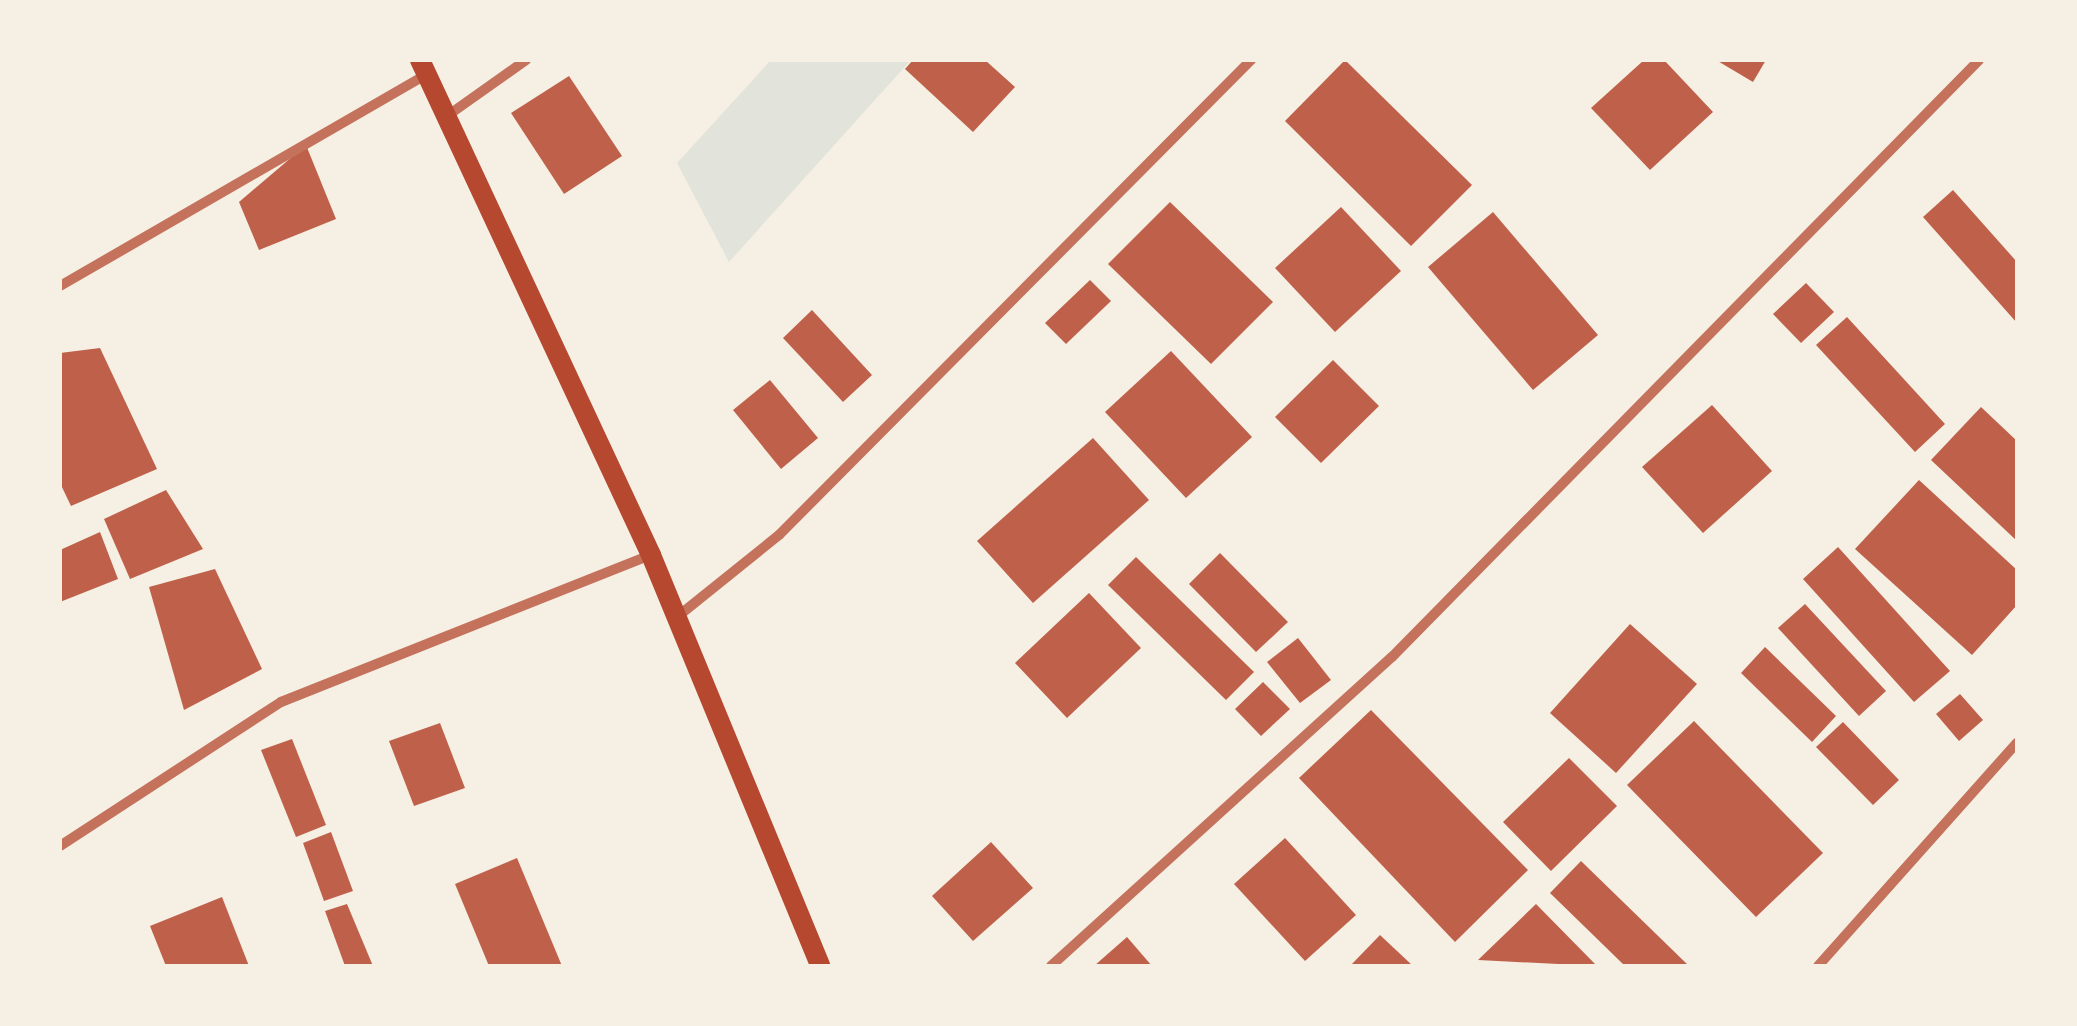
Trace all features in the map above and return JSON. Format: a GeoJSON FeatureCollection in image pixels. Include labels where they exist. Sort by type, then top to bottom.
{"type":"FeatureCollection","features":[{"type":"Feature","properties":{"kind":"main road"},"geometry":{"type":"LineString","coordinates":[[423,67],[651,555],[820,966]]}},
{"type":"Feature","properties":{"kind":"street"},"geometry":{"type":"LineString","coordinates":[[447,116],[526,60]]}},
{"type":"Feature","properties":{"kind":"street"},"geometry":{"type":"LineString","coordinates":[[677,616],[779,534],[1251,60]]}},
{"type":"Feature","properties":{"kind":"street"},"geometry":{"type":"LineString","coordinates":[[1051,966],[1392,657],[1979,60]]}},
{"type":"Feature","properties":{"kind":"street"},"geometry":{"type":"LineString","coordinates":[[60,286],[423,67]]}},
{"type":"Feature","properties":{"kind":"street"},"geometry":{"type":"LineString","coordinates":[[60,846],[281,702],[651,555]]}},
{"type":"Feature","properties":{"kind":"street"},"geometry":{"type":"LineString","coordinates":[[1818,966],[2017,743]]}},
{"type":"Feature","properties":{"kind":"shaded area"},"geometry":{"type":"Polygon","coordinates":[[[771,60],[911,60],[729,262],[677,163],[771,60]]]}},
{"type":"Feature","properties":{"kind":"building"},"geometry":{"type":"Polygon","coordinates":[[[913,60],[985,60],[1015,87],[973,132],[905,69],[913,60]]]}},
{"type":"Feature","properties":{"kind":"building"},"geometry":{"type":"Polygon","coordinates":[[[1345,60],[1472,185],[1411,246],[1285,121],[1345,60]]]}},
{"type":"Feature","properties":{"kind":"building"},"geometry":{"type":"Polygon","coordinates":[[[1644,60],[1664,60],[1713,112],[1650,170],[1591,108],[1644,60]]]}},
{"type":"Feature","properties":{"kind":"building"},"geometry":{"type":"Polygon","coordinates":[[[1716,60],[1766,60],[1753,82],[1716,60]]]}},
{"type":"Feature","properties":{"kind":"building"},"geometry":{"type":"Polygon","coordinates":[[[569,76],[622,156],[564,194],[511,113],[569,76]]]}},
{"type":"Feature","properties":{"kind":"building"},"geometry":{"type":"Polygon","coordinates":[[[306,145],[336,219],[259,250],[239,202],[306,145]]]}},
{"type":"Feature","properties":{"kind":"building"},"geometry":{"type":"Polygon","coordinates":[[[1953,190],[2017,262],[2017,323],[1923,217],[1953,190]]]}},
{"type":"Feature","properties":{"kind":"building"},"geometry":{"type":"Polygon","coordinates":[[[1170,202],[1273,302],[1211,364],[1108,264],[1170,202]]]}},
{"type":"Feature","properties":{"kind":"building"},"geometry":{"type":"Polygon","coordinates":[[[1341,207],[1401,271],[1335,332],[1275,268],[1341,207]]]}},
{"type":"Feature","properties":{"kind":"building"},"geometry":{"type":"Polygon","coordinates":[[[1493,212],[1598,335],[1533,390],[1428,267],[1493,212]]]}},
{"type":"Feature","properties":{"kind":"building"},"geometry":{"type":"Polygon","coordinates":[[[1090,280],[1111,301],[1066,344],[1045,323],[1090,280]]]}},
{"type":"Feature","properties":{"kind":"building"},"geometry":{"type":"Polygon","coordinates":[[[1806,283],[1834,312],[1801,343],[1773,314],[1806,283]]]}},
{"type":"Feature","properties":{"kind":"building"},"geometry":{"type":"Polygon","coordinates":[[[812,310],[872,375],[843,402],[783,338],[812,310]]]}},
{"type":"Feature","properties":{"kind":"building"},"geometry":{"type":"Polygon","coordinates":[[[1847,317],[1945,424],[1915,452],[1816,345],[1847,317]]]}},
{"type":"Feature","properties":{"kind":"building"},"geometry":{"type":"Polygon","coordinates":[[[100,348],[157,469],[71,506],[60,483],[60,353],[100,348]]]}},
{"type":"Feature","properties":{"kind":"building"},"geometry":{"type":"Polygon","coordinates":[[[1171,351],[1252,437],[1186,498],[1105,412],[1171,351]]]}},
{"type":"Feature","properties":{"kind":"building"},"geometry":{"type":"Polygon","coordinates":[[[1333,360],[1379,406],[1321,463],[1275,417],[1333,360]]]}},
{"type":"Feature","properties":{"kind":"building"},"geometry":{"type":"Polygon","coordinates":[[[770,380],[818,438],[781,469],[733,410],[770,380]]]}},
{"type":"Feature","properties":{"kind":"building"},"geometry":{"type":"Polygon","coordinates":[[[1712,405],[1772,471],[1703,533],[1642,467],[1712,405]]]}},
{"type":"Feature","properties":{"kind":"building"},"geometry":{"type":"Polygon","coordinates":[[[1981,407],[2017,441],[2017,541],[1931,460],[1981,407]]]}},
{"type":"Feature","properties":{"kind":"building"},"geometry":{"type":"Polygon","coordinates":[[[1093,438],[1149,500],[1033,603],[977,541],[1093,438]]]}},
{"type":"Feature","properties":{"kind":"building"},"geometry":{"type":"Polygon","coordinates":[[[1919,480],[2017,570],[2017,605],[1972,655],[1855,549],[1919,480]]]}},
{"type":"Feature","properties":{"kind":"building"},"geometry":{"type":"Polygon","coordinates":[[[166,490],[203,549],[130,579],[104,519],[166,490]]]}},
{"type":"Feature","properties":{"kind":"building"},"geometry":{"type":"Polygon","coordinates":[[[100,532],[118,579],[60,602],[60,550],[100,532]]]}},
{"type":"Feature","properties":{"kind":"building"},"geometry":{"type":"Polygon","coordinates":[[[1838,547],[1950,671],[1914,702],[1803,579],[1838,547]]]}},
{"type":"Feature","properties":{"kind":"building"},"geometry":{"type":"Polygon","coordinates":[[[1220,553],[1288,622],[1256,652],[1189,584],[1220,553]]]}},
{"type":"Feature","properties":{"kind":"building"},"geometry":{"type":"Polygon","coordinates":[[[1136,557],[1254,672],[1226,700],[1108,585],[1136,557]]]}},
{"type":"Feature","properties":{"kind":"building"},"geometry":{"type":"Polygon","coordinates":[[[215,569],[262,669],[184,710],[149,587],[215,569]]]}},
{"type":"Feature","properties":{"kind":"building"},"geometry":{"type":"Polygon","coordinates":[[[1089,593],[1141,648],[1067,718],[1015,663],[1089,593]]]}},
{"type":"Feature","properties":{"kind":"building"},"geometry":{"type":"Polygon","coordinates":[[[1805,604],[1886,691],[1859,716],[1778,628],[1805,604]]]}},
{"type":"Feature","properties":{"kind":"building"},"geometry":{"type":"Polygon","coordinates":[[[1630,624],[1697,684],[1616,773],[1550,713],[1630,624]]]}},
{"type":"Feature","properties":{"kind":"building"},"geometry":{"type":"Polygon","coordinates":[[[1298,638],[1331,680],[1300,703],[1267,662],[1298,638]]]}},
{"type":"Feature","properties":{"kind":"building"},"geometry":{"type":"Polygon","coordinates":[[[1765,647],[1836,716],[1812,742],[1741,673],[1765,647]]]}},
{"type":"Feature","properties":{"kind":"building"},"geometry":{"type":"Polygon","coordinates":[[[1263,682],[1290,709],[1261,736],[1235,709],[1263,682]]]}},
{"type":"Feature","properties":{"kind":"building"},"geometry":{"type":"Polygon","coordinates":[[[1960,694],[1983,720],[1959,741],[1936,714],[1960,694]]]}},
{"type":"Feature","properties":{"kind":"building"},"geometry":{"type":"Polygon","coordinates":[[[1371,710],[1528,870],[1455,942],[1299,778],[1371,710]]]}},
{"type":"Feature","properties":{"kind":"building"},"geometry":{"type":"Polygon","coordinates":[[[1694,721],[1823,853],[1756,917],[1627,785],[1694,721]]]}},
{"type":"Feature","properties":{"kind":"building"},"geometry":{"type":"Polygon","coordinates":[[[1843,722],[1899,780],[1873,805],[1816,747],[1843,722]]]}},
{"type":"Feature","properties":{"kind":"building"},"geometry":{"type":"Polygon","coordinates":[[[440,723],[465,788],[414,806],[389,741],[440,723]]]}},
{"type":"Feature","properties":{"kind":"building"},"geometry":{"type":"Polygon","coordinates":[[[292,739],[326,825],[296,837],[261,750],[292,739]]]}},
{"type":"Feature","properties":{"kind":"building"},"geometry":{"type":"Polygon","coordinates":[[[1569,758],[1617,806],[1551,871],[1503,822],[1569,758]]]}},
{"type":"Feature","properties":{"kind":"building"},"geometry":{"type":"Polygon","coordinates":[[[331,832],[353,891],[324,901],[303,843],[331,832]]]}},
{"type":"Feature","properties":{"kind":"building"},"geometry":{"type":"Polygon","coordinates":[[[1285,838],[1356,915],[1305,961],[1234,884],[1285,838]]]}},
{"type":"Feature","properties":{"kind":"building"},"geometry":{"type":"Polygon","coordinates":[[[991,842],[1033,888],[973,941],[932,896],[991,842]]]}},
{"type":"Feature","properties":{"kind":"building"},"geometry":{"type":"Polygon","coordinates":[[[517,858],[562,966],[489,966],[455,884],[517,858]]]}},
{"type":"Feature","properties":{"kind":"building"},"geometry":{"type":"Polygon","coordinates":[[[1581,861],[1689,966],[1625,966],[1550,893],[1581,861]]]}},
{"type":"Feature","properties":{"kind":"building"},"geometry":{"type":"Polygon","coordinates":[[[222,897],[249,966],[166,966],[150,926],[222,897]]]}},
{"type":"Feature","properties":{"kind":"building"},"geometry":{"type":"Polygon","coordinates":[[[347,904],[373,966],[345,966],[325,911],[347,904]]]}},
{"type":"Feature","properties":{"kind":"building"},"geometry":{"type":"Polygon","coordinates":[[[1536,904],[1597,966],[1478,960],[1536,904]]]}},
{"type":"Feature","properties":{"kind":"building"},"geometry":{"type":"Polygon","coordinates":[[[1380,935],[1413,966],[1350,966],[1380,935]]]}},
{"type":"Feature","properties":{"kind":"building"},"geometry":{"type":"Polygon","coordinates":[[[1127,937],[1152,966],[1094,966],[1127,937]]]}}]}
